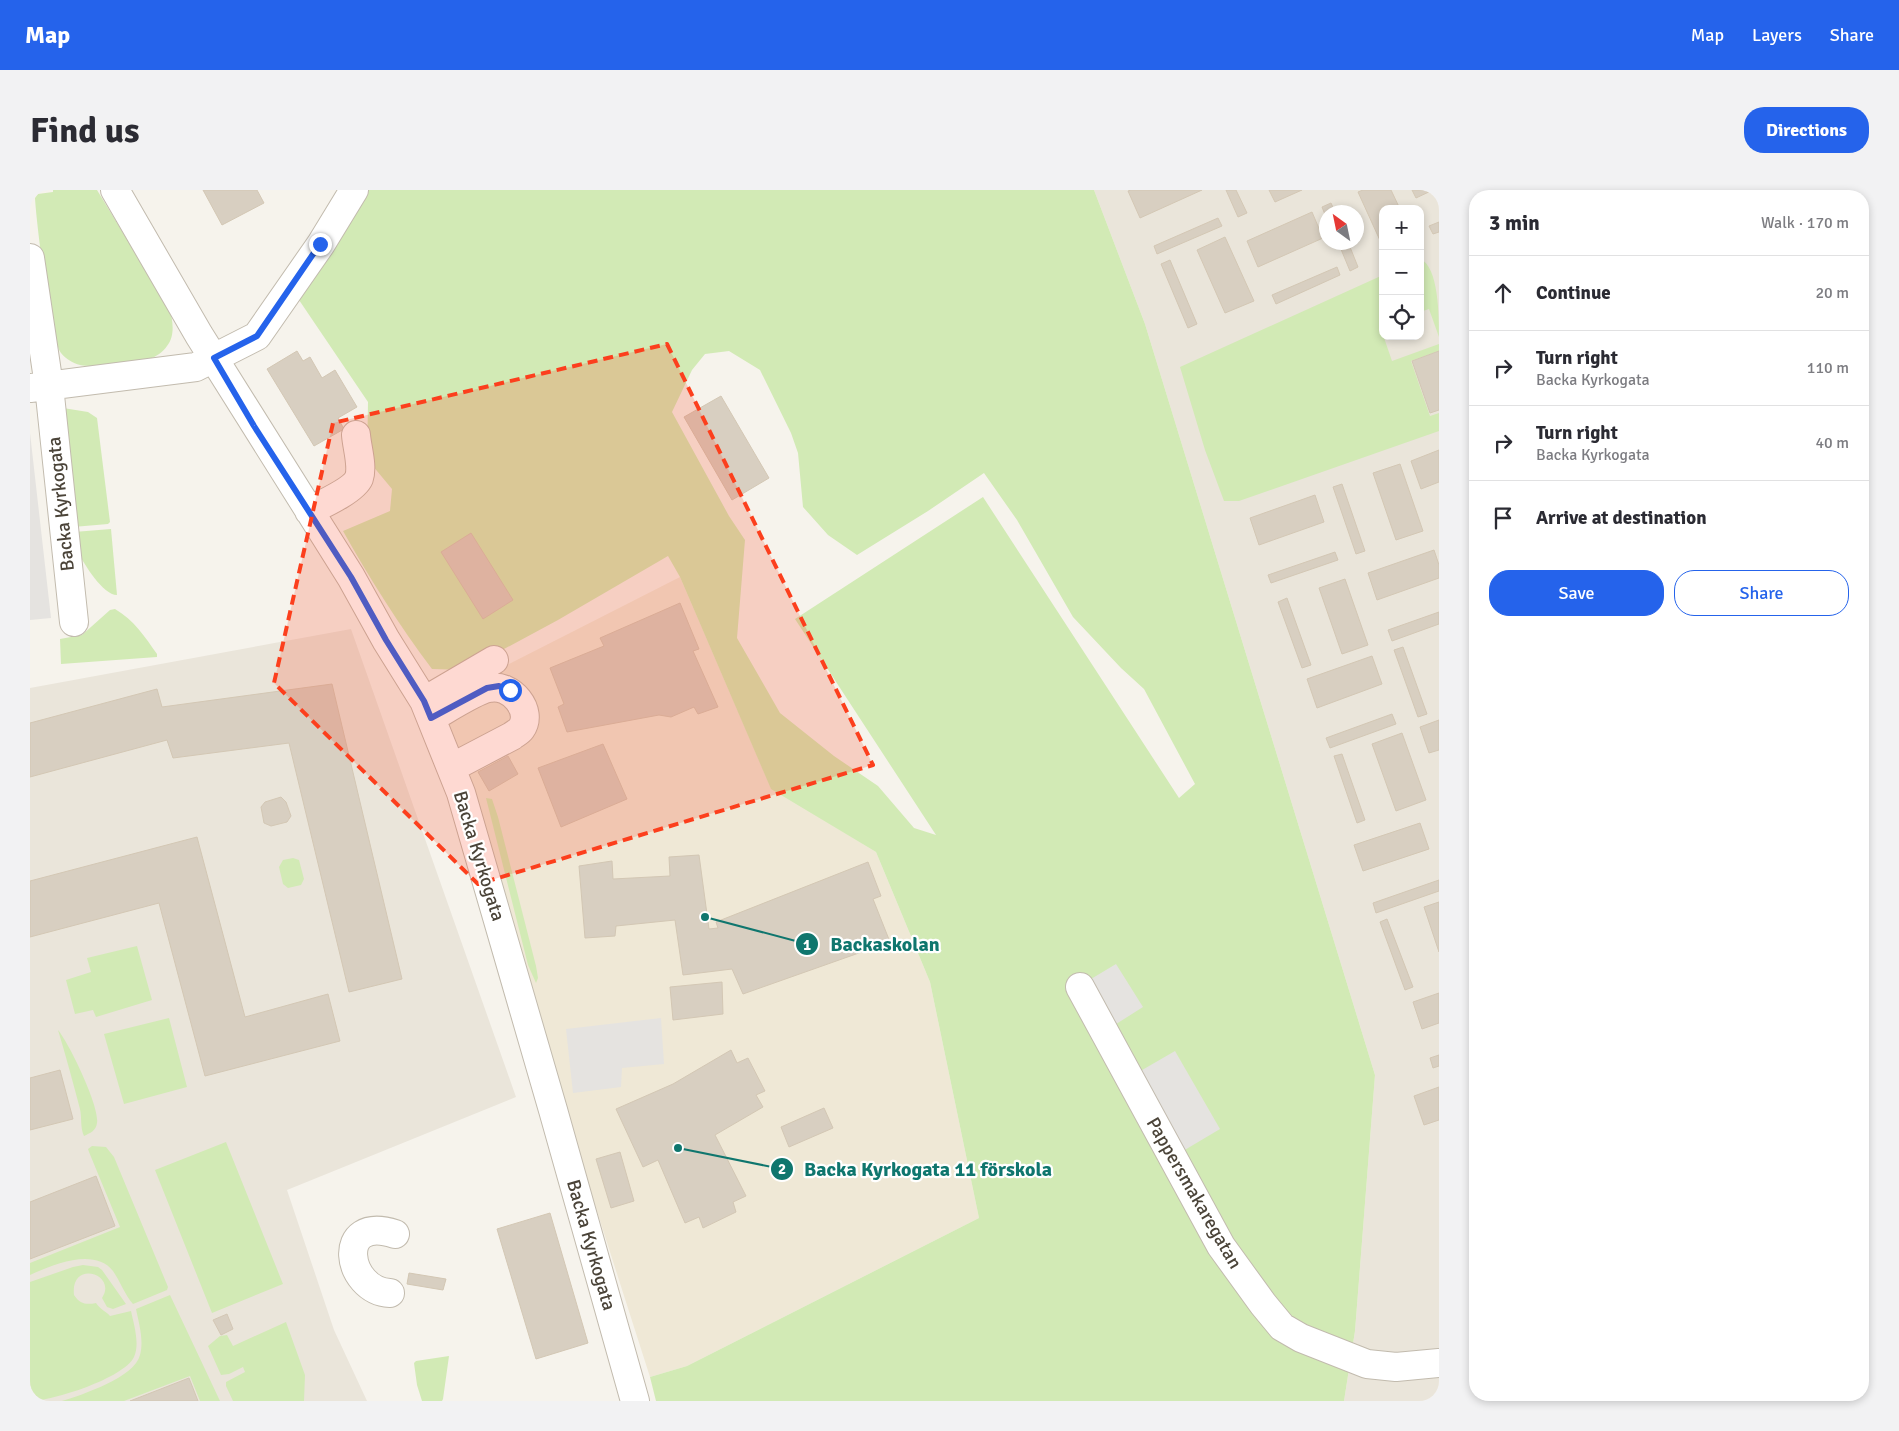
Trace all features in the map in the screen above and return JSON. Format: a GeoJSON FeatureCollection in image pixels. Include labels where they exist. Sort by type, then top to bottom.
{"type":"FeatureCollection","features":[{"type":"Feature","properties":{"kind":"street","name":"Backa Kyrkogata"},"geometry":{"type":"LineString","coordinates":[[115,190],[149,251],[254,426],[351,577],[427,709],[461,793],[635,1401]]}},
{"type":"Feature","properties":{"kind":"street"},"geometry":{"type":"LineString","coordinates":[[39,387],[196,367],[257,336],[320,244],[354,190]]}},
{"type":"Feature","properties":{"kind":"street","name":"Backa Kyrkogata"},"geometry":{"type":"LineString","coordinates":[[30,258],[51,518],[74,622]]}},
{"type":"Feature","properties":{"kind":"street"},"geometry":{"type":"LineString","coordinates":[[310,511],[350,488],[358,480],[360,468],[356,435]]}},
{"type":"Feature","properties":{"kind":"street"},"geometry":{"type":"LineString","coordinates":[[427,709],[494,660]]}},
{"type":"Feature","properties":{"kind":"street"},"geometry":{"type":"LineString","coordinates":[[427,709],[487,688],[499,686],[510,690],[523,707],[524,721],[521,729],[512,736],[451,768]]}},
{"type":"Feature","properties":{"kind":"street","name":"Pappersmakaregatan"},"geometry":{"type":"LineString","coordinates":[[1080,987],[1221,1246],[1282,1327],[1301,1338],[1367,1364],[1396,1367],[1439,1363]]}},
{"type":"Feature","properties":{"kind":"street"},"geometry":{"type":"LineString","coordinates":[[390,1293],[374,1290],[363,1279],[352,1255],[355,1241],[368,1231],[382,1230],[395,1234]]}},
{"type":"Feature","properties":{"kind":"highlighted area"},"geometry":{"type":"Polygon","coordinates":[[[667,344],[873,765],[478,884],[274,683],[333,423],[667,344]]]}},
{"type":"Feature","properties":{"kind":"shaded area"},"geometry":{"type":"Polygon","coordinates":[[[1094,190],[1439,190],[1439,1401],[1344,1401],[1355,1331],[1375,1075],[1145,324],[1094,190]]]}},
{"type":"Feature","properties":{"kind":"shaded area"},"geometry":{"type":"Polygon","coordinates":[[[30,433],[51,618],[30,620],[30,433]]]}},
{"type":"Feature","properties":{"kind":"shaded area"},"geometry":{"type":"Polygon","coordinates":[[[680,577],[771,788],[876,852],[930,982],[979,1218],[687,1366],[650,1377],[434,702],[680,577]]]}},
{"type":"Feature","properties":{"kind":"shaded area"},"geometry":{"type":"Polygon","coordinates":[[[351,629],[516,1097],[287,1190],[334,1330],[367,1401],[30,1401],[30,688],[351,629]]]}},
{"type":"Feature","properties":{"kind":"shaded area"},"geometry":{"type":"Polygon","coordinates":[[[1116,964],[1143,1007],[1113,1026],[1086,982],[1116,964]]]}},
{"type":"Feature","properties":{"kind":"shaded area"},"geometry":{"type":"Polygon","coordinates":[[[661,1018],[664,1064],[622,1068],[621,1087],[573,1093],[566,1029],[661,1018]]]}},
{"type":"Feature","properties":{"kind":"shaded area"},"geometry":{"type":"Polygon","coordinates":[[[1175,1051],[1220,1129],[1183,1151],[1137,1073],[1175,1051]]]}},
{"type":"Feature","properties":{"kind":"green space"},"geometry":{"type":"Polygon","coordinates":[[[53,190],[97,190],[170,310],[172,333],[170,342],[157,356],[114,365],[86,366],[72,362],[61,353],[57,344],[49,304],[35,198],[38,194],[53,192],[53,190]]]}},
{"type":"Feature","properties":{"kind":"green space"},"geometry":{"type":"Polygon","coordinates":[[[363,190],[1094,190],[1145,324],[1375,1075],[1355,1331],[1344,1401],[656,1401],[650,1377],[687,1366],[979,1218],[930,982],[876,852],[771,789],[680,577],[668,556],[558,620],[465,670],[432,669],[385,602],[343,531],[390,511],[392,489],[367,459],[368,402],[299,300],[363,190]],[[729,351],[705,354],[692,370],[672,412],[729,516],[745,540],[737,638],[780,713],[834,756],[878,786],[914,828],[936,835],[795,619],[983,497],[1179,798],[1195,784],[1144,689],[1121,668],[1073,617],[1017,520],[984,473],[928,511],[857,555],[828,535],[803,507],[798,453],[791,433],[760,370],[729,351]]]}},
{"type":"Feature","properties":{"kind":"green space"},"geometry":{"type":"Polygon","coordinates":[[[1424,262],[1431,271],[1437,294],[1439,337],[1429,309],[1424,311],[1424,262]]]}},
{"type":"Feature","properties":{"kind":"green space"},"geometry":{"type":"Polygon","coordinates":[[[1379,277],[1379,340],[1385,340],[1392,361],[1439,344],[1439,351],[1411,361],[1430,416],[1439,413],[1439,431],[1239,501],[1224,501],[1205,450],[1180,367],[1379,277]]]}},
{"type":"Feature","properties":{"kind":"green space"},"geometry":{"type":"Polygon","coordinates":[[[63,408],[88,412],[97,418],[110,522],[108,524],[73,527],[63,408]]]}},
{"type":"Feature","properties":{"kind":"green space"},"geometry":{"type":"Polygon","coordinates":[[[111,529],[117,595],[112,594],[100,585],[89,571],[77,550],[74,532],[111,529]]]}},
{"type":"Feature","properties":{"kind":"green space"},"geometry":{"type":"Polygon","coordinates":[[[115,609],[139,629],[157,654],[157,657],[61,664],[60,639],[82,635],[110,610],[115,609]]]}},
{"type":"Feature","properties":{"kind":"green space"},"geometry":{"type":"Polygon","coordinates":[[[486,798],[492,799],[498,817],[536,966],[538,978],[536,983],[528,965],[486,798]]]}},
{"type":"Feature","properties":{"kind":"green space"},"geometry":{"type":"Polygon","coordinates":[[[293,858],[299,860],[304,879],[301,885],[288,888],[283,884],[279,867],[283,860],[293,858]]]}},
{"type":"Feature","properties":{"kind":"green space"},"geometry":{"type":"Polygon","coordinates":[[[137,946],[152,1000],[96,1017],[93,1010],[75,1014],[66,980],[91,972],[87,958],[137,946]]]}},
{"type":"Feature","properties":{"kind":"green space"},"geometry":{"type":"Polygon","coordinates":[[[169,1018],[187,1087],[124,1104],[104,1034],[169,1018]]]}},
{"type":"Feature","properties":{"kind":"green space"},"geometry":{"type":"Polygon","coordinates":[[[58,1030],[83,1075],[97,1115],[95,1128],[84,1136],[80,1109],[58,1030]]]}},
{"type":"Feature","properties":{"kind":"green space"},"geometry":{"type":"Polygon","coordinates":[[[226,1142],[283,1284],[212,1313],[155,1170],[226,1142]]]}},
{"type":"Feature","properties":{"kind":"green space"},"geometry":{"type":"Polygon","coordinates":[[[92,1146],[106,1147],[114,1157],[168,1287],[167,1290],[133,1304],[113,1271],[105,1264],[95,1260],[73,1260],[30,1275],[30,1263],[120,1227],[89,1152],[88,1149],[92,1146]]]}},
{"type":"Feature","properties":{"kind":"green space"},"geometry":{"type":"Polygon","coordinates":[[[83,1265],[98,1267],[102,1270],[126,1304],[113,1309],[107,1307],[102,1298],[105,1290],[104,1282],[92,1274],[85,1274],[79,1277],[75,1284],[74,1295],[84,1303],[96,1303],[110,1316],[131,1311],[135,1328],[136,1352],[128,1365],[103,1380],[70,1393],[30,1401],[30,1282],[83,1265]]]}},
{"type":"Feature","properties":{"kind":"green space"},"geometry":{"type":"Polygon","coordinates":[[[170,1295],[220,1401],[200,1401],[190,1376],[124,1401],[62,1401],[107,1384],[129,1371],[136,1363],[141,1349],[141,1332],[136,1309],[170,1295]]]}},
{"type":"Feature","properties":{"kind":"green space"},"geometry":{"type":"Polygon","coordinates":[[[286,1322],[305,1375],[304,1401],[233,1401],[226,1382],[245,1372],[243,1367],[229,1374],[221,1375],[208,1346],[220,1336],[227,1335],[233,1346],[286,1322]]]}},
{"type":"Feature","properties":{"kind":"green space"},"geometry":{"type":"Polygon","coordinates":[[[449,1356],[442,1401],[422,1401],[417,1385],[414,1363],[416,1361],[449,1356]]]}},
{"type":"Feature","properties":{"kind":"building"},"geometry":{"type":"Polygon","coordinates":[[[203,190],[257,190],[264,203],[222,225],[203,190]]]}},
{"type":"Feature","properties":{"kind":"building"},"geometry":{"type":"Polygon","coordinates":[[[1202,190],[1140,218],[1128,191],[1202,190]]]}},
{"type":"Feature","properties":{"kind":"building"},"geometry":{"type":"Polygon","coordinates":[[[1226,190],[1236,190],[1247,213],[1238,217],[1226,190]]]}},
{"type":"Feature","properties":{"kind":"building"},"geometry":{"type":"Polygon","coordinates":[[[1269,190],[1302,190],[1275,202],[1269,190]]]}},
{"type":"Feature","properties":{"kind":"building"},"geometry":{"type":"Polygon","coordinates":[[[1363,190],[1391,190],[1398,205],[1379,205],[1379,238],[1364,205],[1358,192],[1363,190]]]}},
{"type":"Feature","properties":{"kind":"building"},"geometry":{"type":"Polygon","coordinates":[[[1412,190],[1433,190],[1416,198],[1412,190]]]}},
{"type":"Feature","properties":{"kind":"building"},"geometry":{"type":"Polygon","coordinates":[[[1312,212],[1319,229],[1319,240],[1258,267],[1247,241],[1312,212]]]}},
{"type":"Feature","properties":{"kind":"building"},"geometry":{"type":"Polygon","coordinates":[[[1218,218],[1222,226],[1157,254],[1154,246],[1218,218]]]}},
{"type":"Feature","properties":{"kind":"building"},"geometry":{"type":"Polygon","coordinates":[[[1439,222],[1439,232],[1433,234],[1429,226],[1439,222]]]}},
{"type":"Feature","properties":{"kind":"building"},"geometry":{"type":"Polygon","coordinates":[[[1225,237],[1254,301],[1225,313],[1197,250],[1225,237]]]}},
{"type":"Feature","properties":{"kind":"building"},"geometry":{"type":"Polygon","coordinates":[[[1341,250],[1351,250],[1358,267],[1350,271],[1341,250]]]}},
{"type":"Feature","properties":{"kind":"building"},"geometry":{"type":"Polygon","coordinates":[[[1170,260],[1197,324],[1188,328],[1161,264],[1170,260]]]}},
{"type":"Feature","properties":{"kind":"building"},"geometry":{"type":"Polygon","coordinates":[[[1337,267],[1340,275],[1276,304],[1272,295],[1337,267]]]}},
{"type":"Feature","properties":{"kind":"building"},"geometry":{"type":"Polygon","coordinates":[[[297,351],[303,361],[310,357],[322,378],[335,370],[357,407],[338,418],[344,429],[314,446],[267,369],[297,351]]]}},
{"type":"Feature","properties":{"kind":"building"},"geometry":{"type":"Polygon","coordinates":[[[1439,351],[1439,410],[1430,413],[1412,361],[1439,351]]]}},
{"type":"Feature","properties":{"kind":"building"},"geometry":{"type":"Polygon","coordinates":[[[721,396],[769,478],[732,500],[684,417],[721,396]]]}},
{"type":"Feature","properties":{"kind":"building"},"geometry":{"type":"Polygon","coordinates":[[[1439,450],[1439,482],[1421,489],[1411,461],[1439,450]]]}},
{"type":"Feature","properties":{"kind":"building"},"geometry":{"type":"Polygon","coordinates":[[[1400,464],[1423,531],[1396,540],[1373,473],[1400,464]]]}},
{"type":"Feature","properties":{"kind":"building"},"geometry":{"type":"Polygon","coordinates":[[[1342,484],[1365,551],[1356,554],[1333,487],[1342,484]]]}},
{"type":"Feature","properties":{"kind":"building"},"geometry":{"type":"Polygon","coordinates":[[[1315,495],[1324,522],[1259,545],[1250,518],[1315,495]]]}},
{"type":"Feature","properties":{"kind":"building"},"geometry":{"type":"Polygon","coordinates":[[[471,533],[513,600],[483,619],[441,552],[471,533]]]}},
{"type":"Feature","properties":{"kind":"building"},"geometry":{"type":"Polygon","coordinates":[[[1434,550],[1439,565],[1439,578],[1377,600],[1368,573],[1434,550]]]}},
{"type":"Feature","properties":{"kind":"building"},"geometry":{"type":"Polygon","coordinates":[[[1335,552],[1338,560],[1271,583],[1268,575],[1335,552]]]}},
{"type":"Feature","properties":{"kind":"building"},"geometry":{"type":"Polygon","coordinates":[[[1345,579],[1368,645],[1342,654],[1319,588],[1345,579]]]}},
{"type":"Feature","properties":{"kind":"building"},"geometry":{"type":"Polygon","coordinates":[[[1287,598],[1311,665],[1302,668],[1278,602],[1287,598]]]}},
{"type":"Feature","properties":{"kind":"building"},"geometry":{"type":"Polygon","coordinates":[[[680,603],[699,649],[693,651],[718,707],[698,714],[694,707],[671,717],[659,715],[567,732],[558,707],[564,704],[550,668],[604,646],[600,638],[680,603]]]}},
{"type":"Feature","properties":{"kind":"building"},"geometry":{"type":"Polygon","coordinates":[[[1439,612],[1439,624],[1392,641],[1388,630],[1439,612]]]}},
{"type":"Feature","properties":{"kind":"building"},"geometry":{"type":"Polygon","coordinates":[[[1403,647],[1427,714],[1418,717],[1394,650],[1403,647]]]}},
{"type":"Feature","properties":{"kind":"building"},"geometry":{"type":"Polygon","coordinates":[[[1372,656],[1382,684],[1317,708],[1307,679],[1372,656]]]}},
{"type":"Feature","properties":{"kind":"building"},"geometry":{"type":"Polygon","coordinates":[[[332,684],[402,979],[349,992],[289,743],[173,758],[167,740],[30,777],[30,723],[157,689],[162,707],[332,684]]]}},
{"type":"Feature","properties":{"kind":"building"},"geometry":{"type":"Polygon","coordinates":[[[1392,714],[1396,724],[1330,748],[1326,738],[1392,714]]]}},
{"type":"Feature","properties":{"kind":"building"},"geometry":{"type":"Polygon","coordinates":[[[1439,720],[1439,750],[1429,753],[1420,727],[1439,720]]]}},
{"type":"Feature","properties":{"kind":"building"},"geometry":{"type":"Polygon","coordinates":[[[1402,733],[1426,800],[1396,811],[1372,744],[1402,733]]]}},
{"type":"Feature","properties":{"kind":"building"},"geometry":{"type":"Polygon","coordinates":[[[603,744],[627,799],[561,827],[538,768],[603,744]]]}},
{"type":"Feature","properties":{"kind":"building"},"geometry":{"type":"Polygon","coordinates":[[[1342,754],[1365,820],[1357,823],[1334,756],[1342,754]]]}},
{"type":"Feature","properties":{"kind":"building"},"geometry":{"type":"Polygon","coordinates":[[[508,756],[518,774],[489,791],[478,772],[508,756]]]}},
{"type":"Feature","properties":{"kind":"building"},"geometry":{"type":"Polygon","coordinates":[[[281,797],[286,802],[291,816],[287,822],[271,826],[264,823],[261,807],[265,802],[281,797]]]}},
{"type":"Feature","properties":{"kind":"building"},"geometry":{"type":"Polygon","coordinates":[[[1420,823],[1429,849],[1363,871],[1354,845],[1420,823]]]}},
{"type":"Feature","properties":{"kind":"building"},"geometry":{"type":"Polygon","coordinates":[[[197,837],[245,1017],[328,994],[340,1041],[205,1076],[159,903],[30,937],[30,881],[197,837]]]}},
{"type":"Feature","properties":{"kind":"building"},"geometry":{"type":"Polygon","coordinates":[[[699,855],[709,929],[718,928],[716,922],[868,862],[881,896],[873,899],[890,942],[743,994],[732,969],[683,975],[675,920],[616,926],[615,936],[585,938],[579,866],[612,861],[613,879],[670,876],[669,857],[699,855]]]}},
{"type":"Feature","properties":{"kind":"building"},"geometry":{"type":"Polygon","coordinates":[[[1439,880],[1439,891],[1376,913],[1373,903],[1439,880]]]}},
{"type":"Feature","properties":{"kind":"building"},"geometry":{"type":"Polygon","coordinates":[[[1439,902],[1439,952],[1424,907],[1439,902]]]}},
{"type":"Feature","properties":{"kind":"building"},"geometry":{"type":"Polygon","coordinates":[[[1387,919],[1413,987],[1405,990],[1380,922],[1387,919]]]}},
{"type":"Feature","properties":{"kind":"building"},"geometry":{"type":"Polygon","coordinates":[[[722,982],[723,1014],[673,1020],[670,987],[722,982]]]}},
{"type":"Feature","properties":{"kind":"building"},"geometry":{"type":"Polygon","coordinates":[[[1439,993],[1439,1023],[1422,1029],[1413,1002],[1439,993]]]}},
{"type":"Feature","properties":{"kind":"building"},"geometry":{"type":"Polygon","coordinates":[[[731,1050],[737,1063],[748,1058],[765,1091],[756,1095],[763,1107],[715,1135],[746,1196],[733,1202],[736,1212],[703,1228],[699,1217],[685,1223],[658,1160],[643,1167],[616,1109],[673,1084],[731,1050]]]}},
{"type":"Feature","properties":{"kind":"building"},"geometry":{"type":"Polygon","coordinates":[[[1439,1055],[1439,1066],[1433,1068],[1430,1058],[1439,1055]]]}},
{"type":"Feature","properties":{"kind":"building"},"geometry":{"type":"Polygon","coordinates":[[[60,1070],[73,1119],[30,1130],[30,1078],[60,1070]]]}},
{"type":"Feature","properties":{"kind":"building"},"geometry":{"type":"Polygon","coordinates":[[[1439,1087],[1439,1120],[1424,1125],[1414,1096],[1439,1087]]]}},
{"type":"Feature","properties":{"kind":"building"},"geometry":{"type":"Polygon","coordinates":[[[824,1108],[833,1128],[789,1147],[781,1127],[824,1108]]]}},
{"type":"Feature","properties":{"kind":"building"},"geometry":{"type":"Polygon","coordinates":[[[620,1152],[634,1201],[611,1208],[596,1159],[620,1152]]]}},
{"type":"Feature","properties":{"kind":"building"},"geometry":{"type":"Polygon","coordinates":[[[96,1176],[115,1226],[30,1259],[30,1202],[96,1176]]]}},
{"type":"Feature","properties":{"kind":"building"},"geometry":{"type":"Polygon","coordinates":[[[550,1213],[588,1343],[536,1359],[497,1229],[550,1213]]]}},
{"type":"Feature","properties":{"kind":"building"},"geometry":{"type":"Polygon","coordinates":[[[409,1273],[446,1279],[443,1290],[407,1284],[409,1273]]]}},
{"type":"Feature","properties":{"kind":"building"},"geometry":{"type":"Polygon","coordinates":[[[227,1314],[233,1329],[221,1335],[213,1320],[227,1314]]]}},
{"type":"Feature","properties":{"kind":"building"},"geometry":{"type":"Polygon","coordinates":[[[189,1378],[198,1401],[130,1401],[189,1378]]]}},
{"type":"Feature","properties":{"kind":"place","name":"Backaskolan"},"geometry":{"type":"Point","coordinates":[705,917]}},
{"type":"Feature","properties":{"kind":"place","name":"Backa Kyrkogata 11 förskola"},"geometry":{"type":"Point","coordinates":[678,1148]}},
{"type":"Feature","properties":{"kind":"route"},"geometry":{"type":"LineString","coordinates":[[320,244],[257,336],[214,358],[254,426],[351,577],[386,640],[424,701],[431,718],[487,688],[499,686],[510,690]]}}]}
